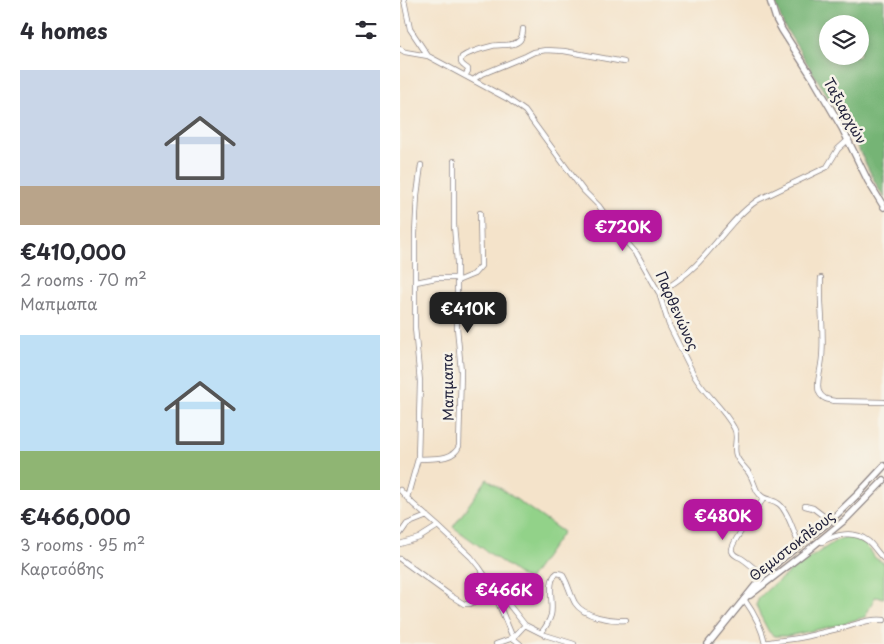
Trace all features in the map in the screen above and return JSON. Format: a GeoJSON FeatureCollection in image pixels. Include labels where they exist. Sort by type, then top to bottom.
{"type":"FeatureCollection","features":[{"type":"Feature","properties":{"kind":"street","name":"Παρθενώνος"},"geometry":{"type":"LineString","coordinates":[[404,0],[410,29],[428,56],[512,102],[528,115],[576,181],[597,203],[615,229],[637,254],[659,293],[669,325],[700,385],[734,427],[736,433],[736,455],[750,474],[757,491],[764,498],[776,502],[782,507],[799,545]]}},
{"type":"Feature","properties":{"kind":"street","name":"Ταξιαρχών"},"geometry":{"type":"LineString","coordinates":[[770,0],[782,30],[848,139],[868,181],[884,208]]}},
{"type":"Feature","properties":{"kind":"street"},"geometry":{"type":"LineString","coordinates":[[465,76],[468,69],[463,66],[462,57],[494,46],[510,45],[517,42],[522,35],[523,29]]}},
{"type":"Feature","properties":{"kind":"street"},"geometry":{"type":"LineString","coordinates":[[400,49],[405,52],[428,56]]}},
{"type":"Feature","properties":{"kind":"street"},"geometry":{"type":"LineString","coordinates":[[473,80],[480,75],[534,52],[546,50],[573,52],[624,62]]}},
{"type":"Feature","properties":{"kind":"street"},"geometry":{"type":"LineString","coordinates":[[659,293],[681,278],[696,264],[735,219],[749,206],[827,167],[838,149],[848,139]]}},
{"type":"Feature","properties":{"kind":"street","name":"Μαπμαπα"},"geometry":{"type":"LineString","coordinates":[[418,459],[450,456],[458,451],[460,446],[461,371],[457,327],[454,161]]}},
{"type":"Feature","properties":{"kind":"street"},"geometry":{"type":"LineString","coordinates":[[407,498],[418,459],[420,382],[415,327],[415,234],[421,165]]}},
{"type":"Feature","properties":{"kind":"street"},"geometry":{"type":"LineString","coordinates":[[416,282],[436,278],[457,279],[474,274],[481,266],[480,213]]}},
{"type":"Feature","properties":{"kind":"street"},"geometry":{"type":"LineString","coordinates":[[821,278],[822,359],[818,390],[820,395],[828,400],[835,401],[884,402]]}},
{"type":"Feature","properties":{"kind":"street","name":"Θεμιστοκλέους"},"geometry":{"type":"LineString","coordinates":[[744,599],[763,576],[780,560],[830,521],[884,466]]}},
{"type":"Feature","properties":{"kind":"street","name":"Θεμιστοκλέους"},"geometry":{"type":"LineString","coordinates":[[744,599],[846,519],[884,480]]}},
{"type":"Feature","properties":{"kind":"street"},"geometry":{"type":"LineString","coordinates":[[400,490],[471,557],[490,583],[513,638],[520,644]]}},
{"type":"Feature","properties":{"kind":"street"},"geometry":{"type":"LineString","coordinates":[[763,576],[731,550],[736,539],[764,498]]}},
{"type":"Feature","properties":{"kind":"street"},"geometry":{"type":"LineString","coordinates":[[805,506],[813,508],[830,521]]}},
{"type":"Feature","properties":{"kind":"street"},"geometry":{"type":"LineString","coordinates":[[400,534],[407,524],[427,516]]}},
{"type":"Feature","properties":{"kind":"street"},"geometry":{"type":"LineString","coordinates":[[400,544],[419,538],[438,526]]}},
{"type":"Feature","properties":{"kind":"street"},"geometry":{"type":"LineString","coordinates":[[812,547],[830,538],[849,534],[868,541],[884,560]]}},
{"type":"Feature","properties":{"kind":"street"},"geometry":{"type":"LineString","coordinates":[[400,559],[464,604],[470,604],[494,592]]}},
{"type":"Feature","properties":{"kind":"street"},"geometry":{"type":"LineString","coordinates":[[541,633],[551,615],[551,580],[554,574],[557,573],[562,574],[565,578],[575,603],[582,610],[591,615],[615,621],[626,620]]}},
{"type":"Feature","properties":{"kind":"street"},"geometry":{"type":"LineString","coordinates":[[494,592],[502,596],[525,625],[541,633],[574,644]]}},
{"type":"Feature","properties":{"kind":"street"},"geometry":{"type":"LineString","coordinates":[[708,644],[744,599],[763,632],[765,644],[803,637],[863,621],[884,620]]}},
{"type":"Feature","properties":{"kind":"street"},"geometry":{"type":"LineString","coordinates":[[496,644],[513,638],[525,625]]}},
{"type":"Feature","properties":{"kind":"green space"},"geometry":{"type":"Polygon","coordinates":[[[774,0],[884,0],[884,198],[852,136],[783,24],[774,0]]]}},
{"type":"Feature","properties":{"kind":"green space"},"geometry":{"type":"Polygon","coordinates":[[[487,479],[563,532],[528,581],[453,527],[487,479]]]}},
{"type":"Feature","properties":{"kind":"green space"},"geometry":{"type":"Polygon","coordinates":[[[848,536],[860,540],[875,558],[884,563],[884,598],[875,597],[865,617],[788,636],[774,636],[769,632],[759,613],[756,605],[759,598],[792,570],[837,540],[848,536]]]}}]}
